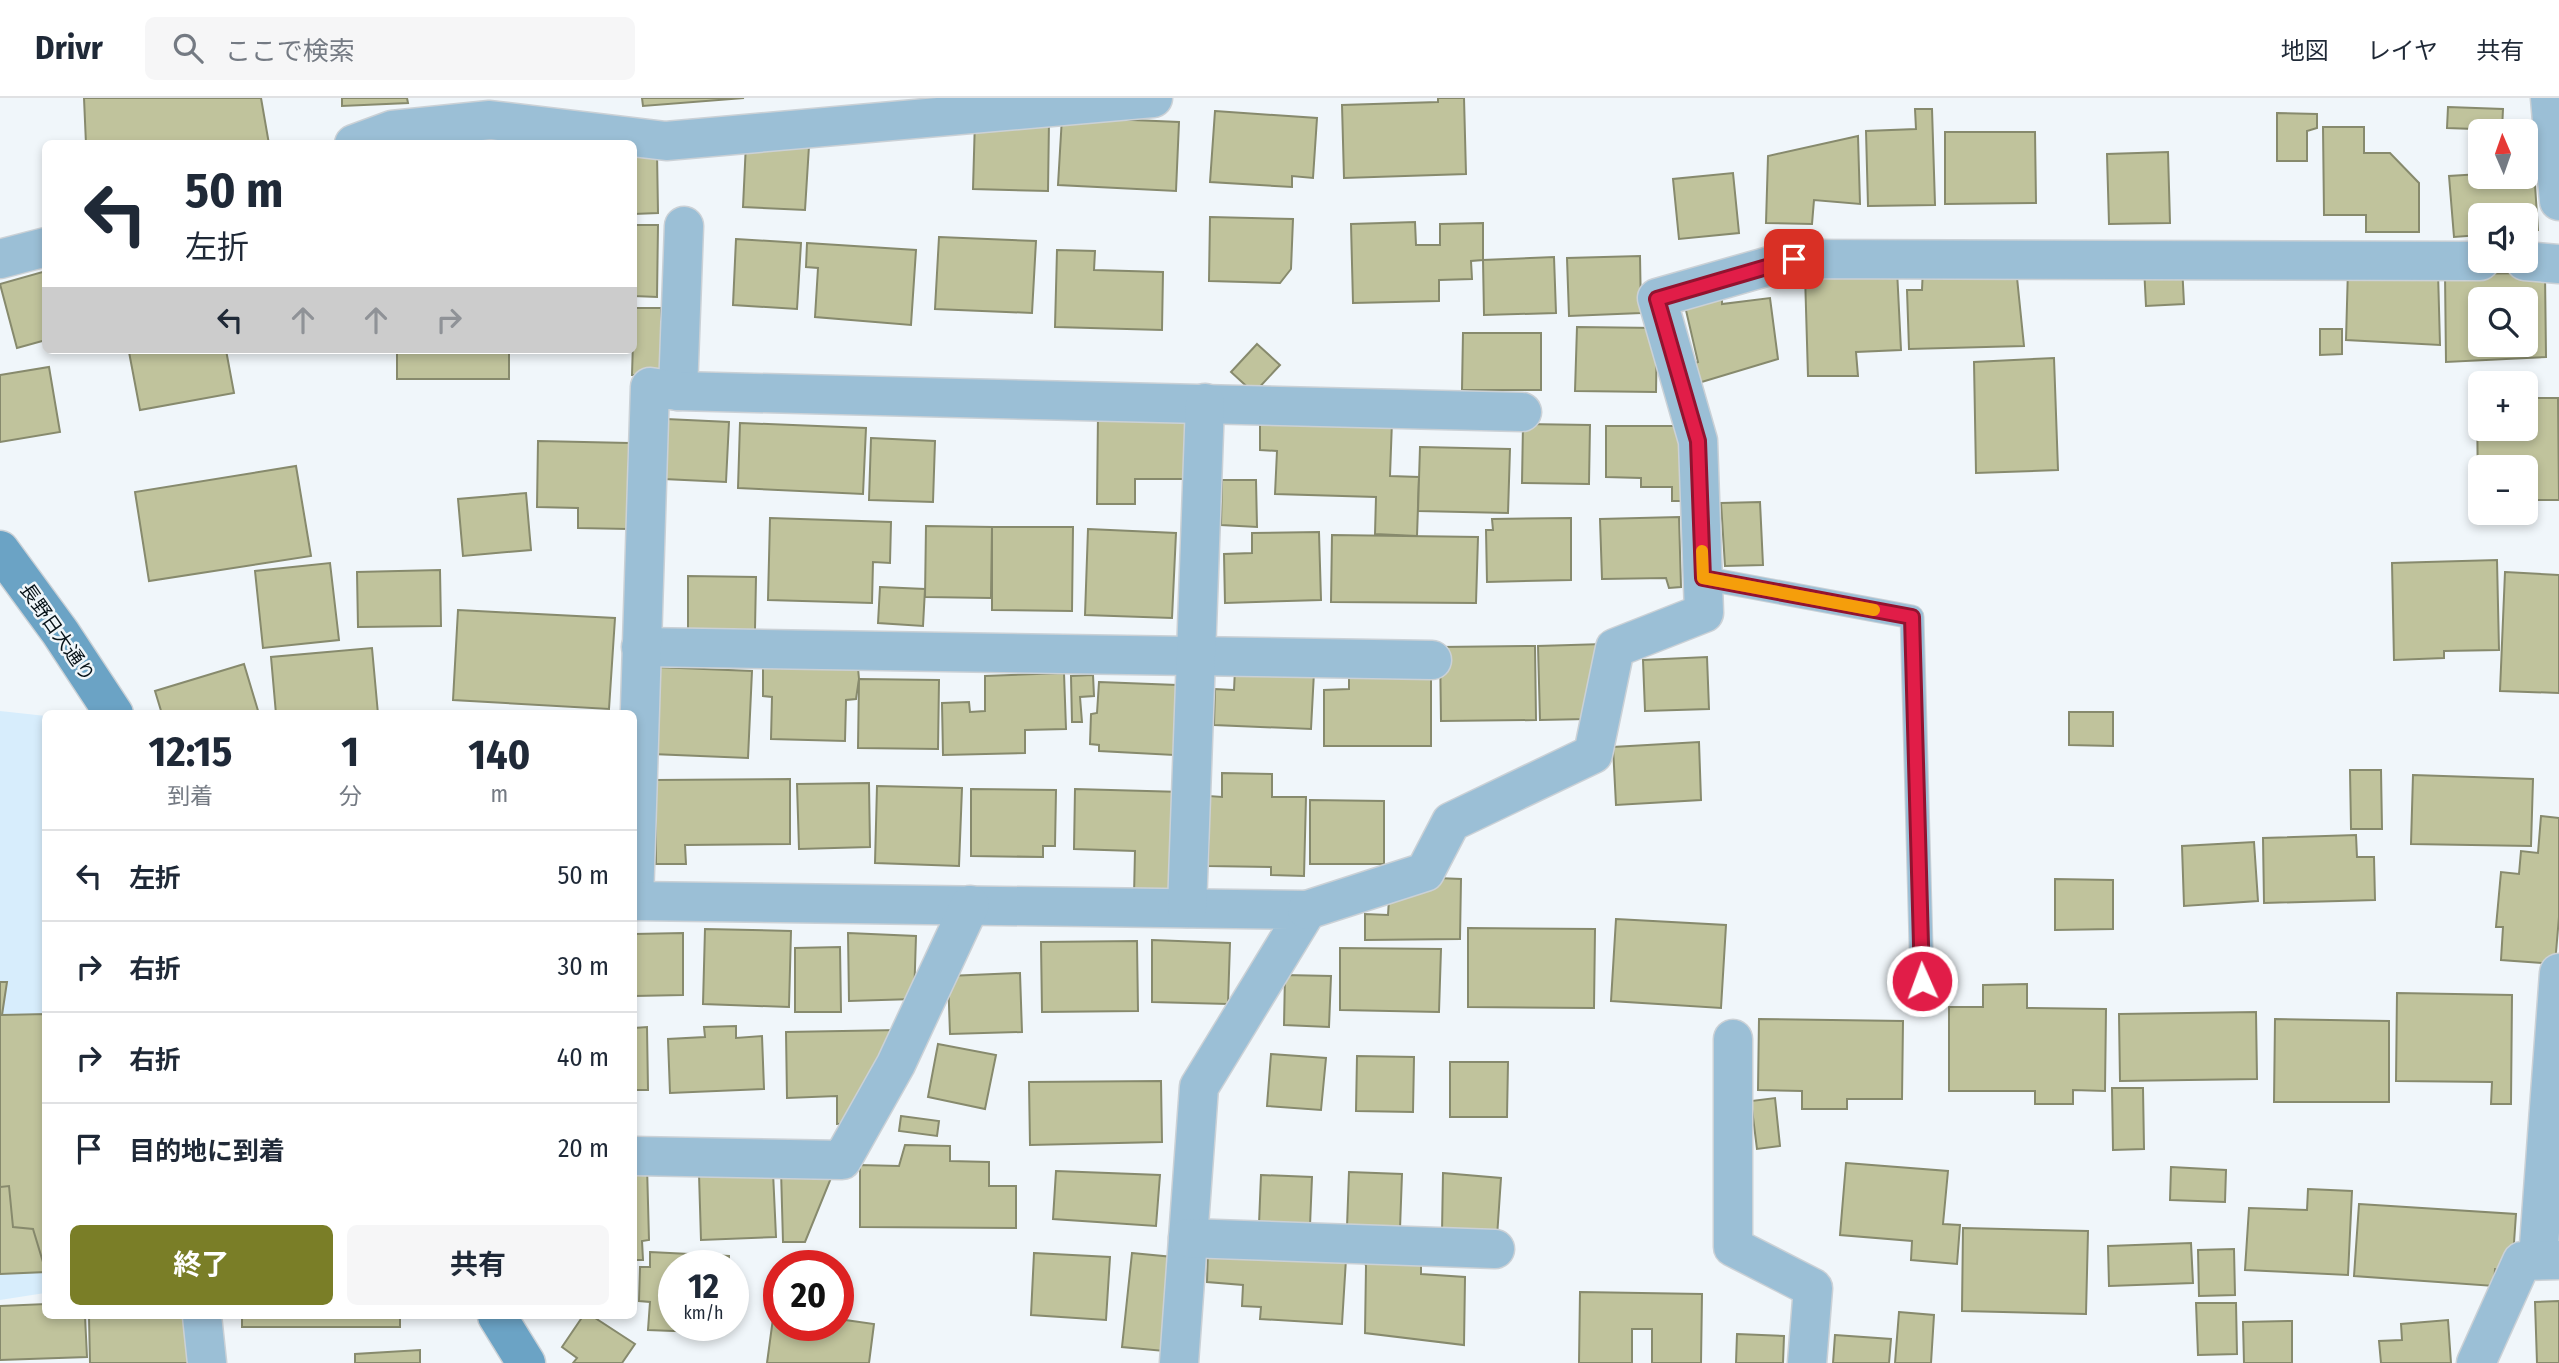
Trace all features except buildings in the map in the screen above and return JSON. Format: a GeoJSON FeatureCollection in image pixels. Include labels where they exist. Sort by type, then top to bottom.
{"type":"FeatureCollection","features":[{"type":"Feature","properties":{"kind":"street"},"geometry":{"type":"LineString","coordinates":[[365,140],[392,130],[426,112],[666,141],[1153,98]]}},
{"type":"Feature","properties":{"kind":"street"},"geometry":{"type":"LineString","coordinates":[[2550,98],[2559,201]]}},
{"type":"Feature","properties":{"kind":"street"},"geometry":{"type":"LineString","coordinates":[[678,391],[684,226]]}},
{"type":"Feature","properties":{"kind":"street"},"geometry":{"type":"LineString","coordinates":[[0,258],[42,248]]}},
{"type":"Feature","properties":{"kind":"street"},"geometry":{"type":"LineString","coordinates":[[637,901],[1307,910],[1425,872],[1451,822],[1594,754],[1615,648],[1704,612],[1698,441],[1657,299],[1794,259],[2468,261]]}},
{"type":"Feature","properties":{"kind":"street"},"geometry":{"type":"LineString","coordinates":[[2538,262],[2559,264]]}},
{"type":"Feature","properties":{"kind":"street"},"geometry":{"type":"LineString","coordinates":[[637,792],[650,387],[678,391],[1522,412]]}},
{"type":"Feature","properties":{"kind":"street"},"geometry":{"type":"LineString","coordinates":[[1187,908],[1205,403]]}},
{"type":"Feature","properties":{"kind":"street","name":"長野日大通り"},"geometry":{"type":"LineString","coordinates":[[0,550],[60,632],[111,710]]}},
{"type":"Feature","properties":{"kind":"street"},"geometry":{"type":"LineString","coordinates":[[641,647],[1432,660]]}},
{"type":"Feature","properties":{"kind":"street"},"geometry":{"type":"LineString","coordinates":[[637,1156],[842,1160],[896,1064],[970,905]]}},
{"type":"Feature","properties":{"kind":"street"},"geometry":{"type":"LineString","coordinates":[[1179,1363],[1199,1087],[1307,910]]}},
{"type":"Feature","properties":{"kind":"street"},"geometry":{"type":"LineString","coordinates":[[2476,1363],[2522,1261],[2549,1260],[2559,973]]}},
{"type":"Feature","properties":{"kind":"street"},"geometry":{"type":"LineString","coordinates":[[1733,1039],[1733,1247],[1813,1288],[1807,1363]]}},
{"type":"Feature","properties":{"kind":"street"},"geometry":{"type":"LineString","coordinates":[[1188,1238],[1495,1249]]}},
{"type":"Feature","properties":{"kind":"street"},"geometry":{"type":"LineString","coordinates":[[202,1319],[208,1363]]}},
{"type":"Feature","properties":{"kind":"street"},"geometry":{"type":"LineString","coordinates":[[499,1319],[526,1363]]}},
{"type":"Feature","properties":{"kind":"lane"},"geometry":{"type":"LineString","coordinates":[[1703,578],[1912,617],[1922,981]]}},
{"type":"Feature","properties":{"kind":"shaded area"},"geometry":{"type":"Polygon","coordinates":[[[0,711],[42,716],[42,1293],[0,1300],[0,711]]]}},
{"type":"Feature","properties":{"kind":"slow traffic"},"geometry":{"type":"LineString","coordinates":[[1702,551],[1703,578],[1874,610]]}},
{"type":"Feature","properties":{"kind":"route"},"geometry":{"type":"LineString","coordinates":[[1794,259],[1657,299],[1698,441],[1703,578],[1912,617],[1922,981]]}}]}
